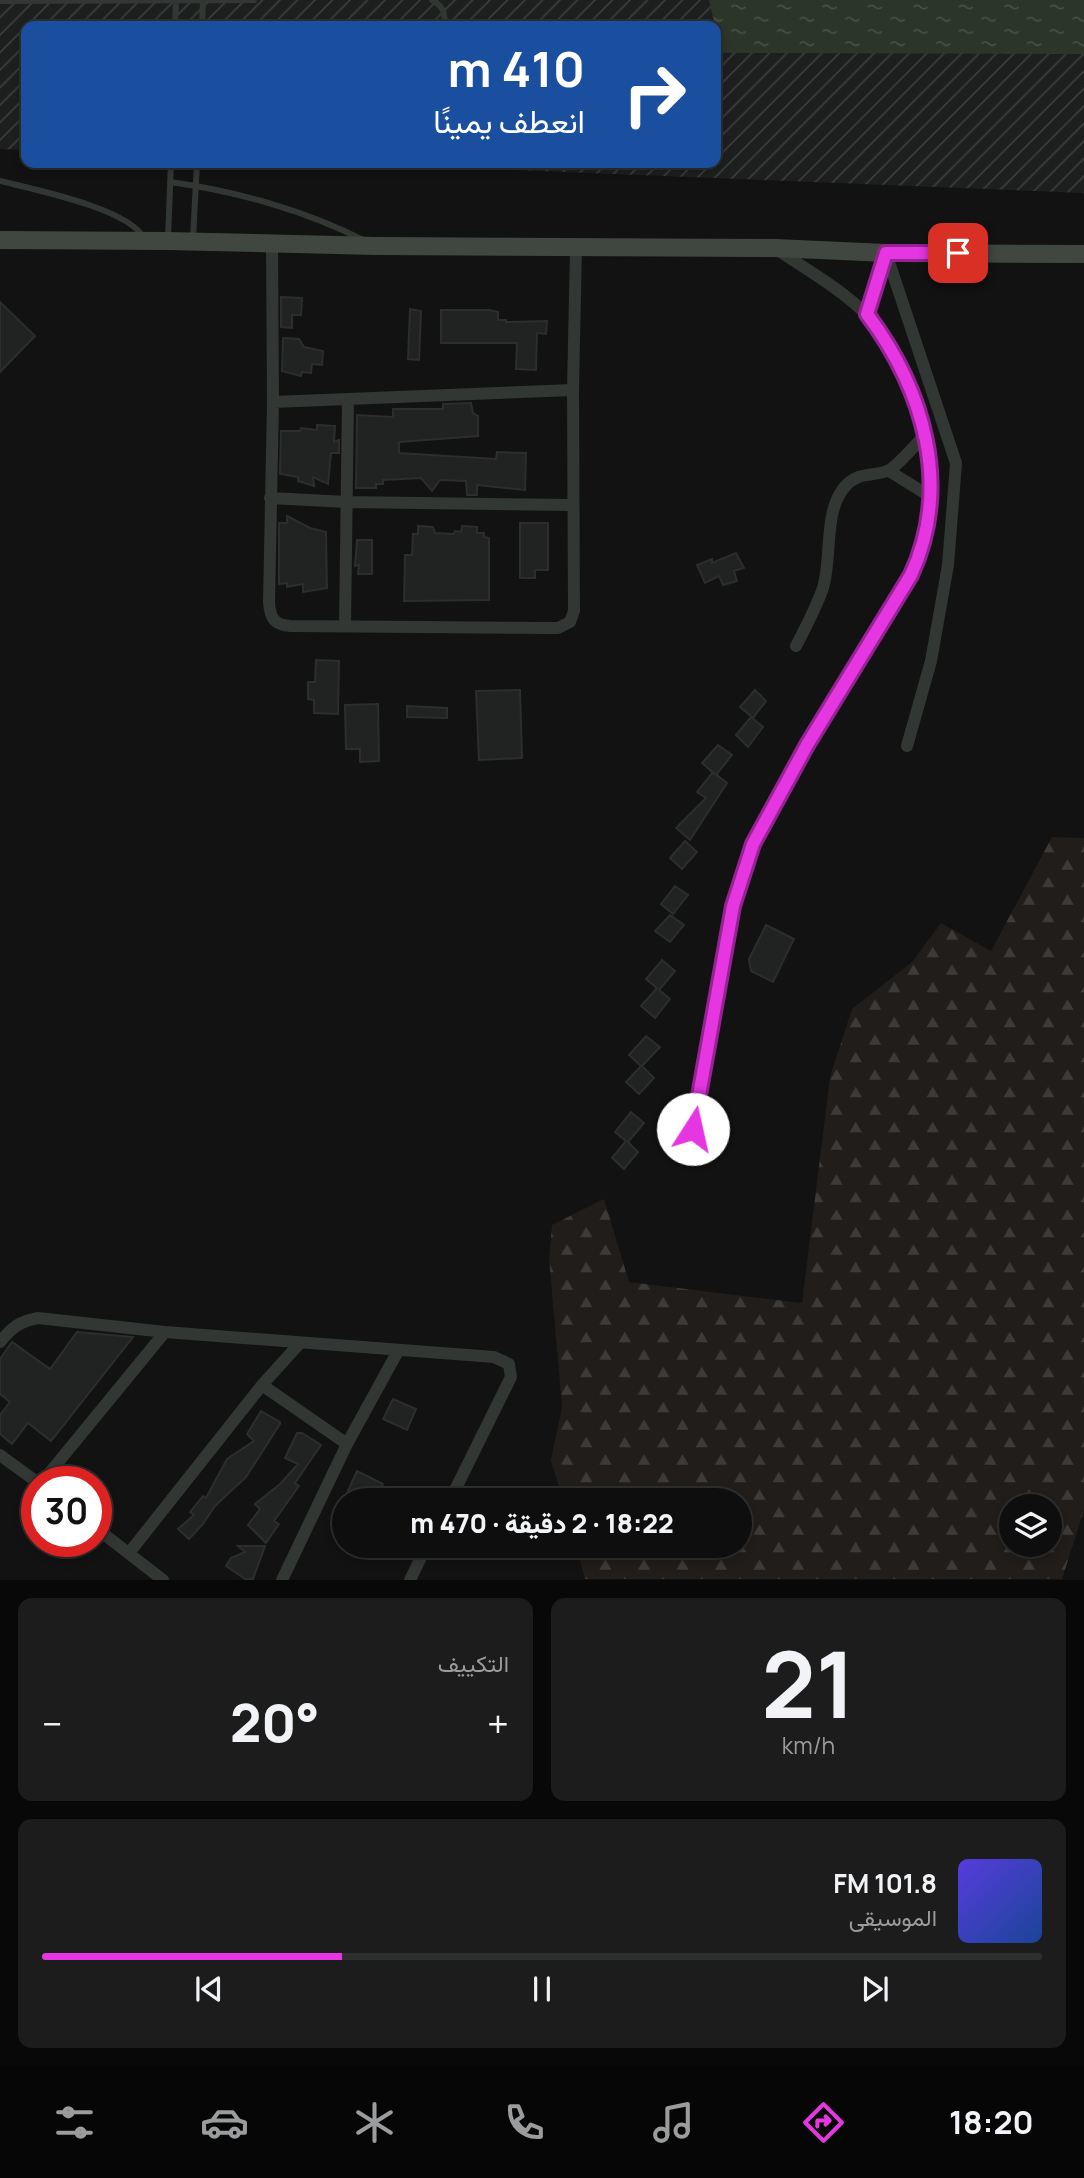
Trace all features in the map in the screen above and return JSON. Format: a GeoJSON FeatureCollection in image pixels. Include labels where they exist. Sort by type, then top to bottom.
{"type":"FeatureCollection","features":[{"type":"Feature","properties":{"kind":"street"},"geometry":{"type":"LineString","coordinates":[[0,240],[1084,254]]}},
{"type":"Feature","properties":{"kind":"street"},"geometry":{"type":"LineString","coordinates":[[272,243],[274,402],[269,602],[271,617],[282,625],[549,628],[565,626],[570,622],[574,611],[573,390],[576,248]]}},
{"type":"Feature","properties":{"kind":"street"},"geometry":{"type":"LineString","coordinates":[[693,1129],[733,906],[746,862],[772,805],[911,575],[922,550],[929,522],[931,497],[925,435],[914,397],[903,374],[867,314],[775,248]]}},
{"type":"Feature","properties":{"kind":"street"},"geometry":{"type":"LineString","coordinates":[[867,314],[886,253]]}},
{"type":"Feature","properties":{"kind":"street"},"geometry":{"type":"LineString","coordinates":[[886,253],[956,463],[948,565],[934,648],[907,746]]}},
{"type":"Feature","properties":{"kind":"street"},"geometry":{"type":"LineString","coordinates":[[274,402],[573,390]]}},
{"type":"Feature","properties":{"kind":"street"},"geometry":{"type":"LineString","coordinates":[[345,626],[348,399]]}},
{"type":"Feature","properties":{"kind":"street"},"geometry":{"type":"LineString","coordinates":[[796,646],[823,587],[831,541],[830,521],[843,489],[851,481],[865,474],[889,471],[925,435]]}},
{"type":"Feature","properties":{"kind":"street"},"geometry":{"type":"LineString","coordinates":[[889,471],[931,497]]}},
{"type":"Feature","properties":{"kind":"street"},"geometry":{"type":"LineString","coordinates":[[270,498],[347,502],[573,505]]}},
{"type":"Feature","properties":{"kind":"street"},"geometry":{"type":"LineString","coordinates":[[0,1342],[15,1326],[25,1320],[38,1318],[165,1332],[494,1357],[505,1361],[511,1368],[511,1377],[456,1488]]}},
{"type":"Feature","properties":{"kind":"street"},"geometry":{"type":"LineString","coordinates":[[53,1466],[165,1332]]}},
{"type":"Feature","properties":{"kind":"street"},"geometry":{"type":"LineString","coordinates":[[129,1553],[262,1385],[300,1343]]}},
{"type":"Feature","properties":{"kind":"street"},"geometry":{"type":"LineString","coordinates":[[282,1580],[347,1444],[398,1351]]}},
{"type":"Feature","properties":{"kind":"street"},"geometry":{"type":"LineString","coordinates":[[262,1385],[347,1444]]}},
{"type":"Feature","properties":{"kind":"street"},"geometry":{"type":"LineString","coordinates":[[0,1455],[21,1469]]}},
{"type":"Feature","properties":{"kind":"street"},"geometry":{"type":"LineString","coordinates":[[112,1540],[163,1580]]}},
{"type":"Feature","properties":{"kind":"street"},"geometry":{"type":"LineString","coordinates":[[410,1580],[421,1558]]}},
{"type":"Feature","properties":{"kind":"lane"},"geometry":{"type":"LineString","coordinates":[[0,1],[254,0]]}},
{"type":"Feature","properties":{"kind":"lane"},"geometry":{"type":"LineString","coordinates":[[432,0],[440,5],[445,21]]}},
{"type":"Feature","properties":{"kind":"lane"},"geometry":{"type":"LineString","coordinates":[[175,21],[176,1]]}},
{"type":"Feature","properties":{"kind":"lane"},"geometry":{"type":"LineString","coordinates":[[202,21],[204,1]]}},
{"type":"Feature","properties":{"kind":"lane"},"geometry":{"type":"LineString","coordinates":[[168,241],[171,168]]}},
{"type":"Feature","properties":{"kind":"lane"},"geometry":{"type":"LineString","coordinates":[[193,241],[197,168]]}},
{"type":"Feature","properties":{"kind":"lane"},"geometry":{"type":"LineString","coordinates":[[0,181],[91,205],[133,224],[141,231],[145,241]]}},
{"type":"Feature","properties":{"kind":"lane"},"geometry":{"type":"LineString","coordinates":[[170,182],[196,186],[307,215],[377,246]]}},
{"type":"Feature","properties":{"kind":"shaded area"},"geometry":{"type":"Polygon","coordinates":[[[0,0],[1084,0],[1084,193],[466,168],[721,168],[721,21],[21,21],[21,150],[0,149],[0,0]]]}},
{"type":"Feature","properties":{"kind":"green space"},"geometry":{"type":"Polygon","coordinates":[[[1052,837],[1084,838],[1084,1510],[1062,1579],[585,1579],[579,1558],[752,1558],[752,1488],[559,1488],[551,1460],[562,1407],[549,1258],[552,1225],[604,1199],[629,1282],[802,1303],[830,1077],[852,1009],[912,962],[941,923],[991,951],[1052,837]]]}},
{"type":"Feature","properties":{"kind":"water"},"geometry":{"type":"Polygon","coordinates":[[[709,0],[1084,0],[1084,54],[721,53],[721,21],[714,21],[709,0]]]}},
{"type":"Feature","properties":{"kind":"building"},"geometry":{"type":"Polygon","coordinates":[[[281,297],[302,298],[301,315],[292,315],[292,328],[281,327],[281,297]]]}},
{"type":"Feature","properties":{"kind":"building"},"geometry":{"type":"Polygon","coordinates":[[[0,302],[35,336],[0,372],[0,302]]]}},
{"type":"Feature","properties":{"kind":"building"},"geometry":{"type":"Polygon","coordinates":[[[410,309],[421,311],[419,360],[408,359],[410,309]]]}},
{"type":"Feature","properties":{"kind":"building"},"geometry":{"type":"Polygon","coordinates":[[[441,310],[489,310],[498,312],[498,320],[506,322],[547,321],[546,334],[537,333],[536,370],[516,369],[517,343],[441,343],[441,310]]]}},
{"type":"Feature","properties":{"kind":"building"},"geometry":{"type":"Polygon","coordinates":[[[283,338],[299,339],[304,347],[323,351],[322,365],[312,364],[311,373],[302,372],[301,376],[282,371],[283,338]]]}},
{"type":"Feature","properties":{"kind":"building"},"geometry":{"type":"Polygon","coordinates":[[[471,403],[473,413],[478,416],[478,436],[399,442],[399,453],[496,459],[497,452],[526,453],[525,490],[477,485],[477,495],[467,495],[466,481],[440,480],[432,491],[421,478],[383,480],[383,484],[376,484],[376,488],[356,488],[357,415],[393,417],[393,409],[443,409],[443,404],[471,403]]]}},
{"type":"Feature","properties":{"kind":"building"},"geometry":{"type":"Polygon","coordinates":[[[317,425],[335,426],[334,442],[339,440],[339,453],[331,453],[328,484],[313,477],[314,486],[298,481],[298,477],[280,474],[281,431],[300,431],[301,428],[317,430],[317,425]]]}},
{"type":"Feature","properties":{"kind":"building"},"geometry":{"type":"Polygon","coordinates":[[[287,516],[310,528],[326,532],[327,588],[303,592],[303,584],[287,587],[287,583],[279,584],[279,523],[287,523],[287,516]]]}},
{"type":"Feature","properties":{"kind":"building"},"geometry":{"type":"Polygon","coordinates":[[[520,523],[548,523],[548,570],[535,570],[535,578],[520,578],[520,523]]]}},
{"type":"Feature","properties":{"kind":"building"},"geometry":{"type":"Polygon","coordinates":[[[418,526],[433,527],[435,533],[454,534],[455,531],[461,532],[462,526],[477,527],[477,533],[484,533],[484,537],[489,538],[489,600],[404,601],[405,555],[412,555],[413,534],[418,534],[418,526]]]}},
{"type":"Feature","properties":{"kind":"building"},"geometry":{"type":"Polygon","coordinates":[[[357,540],[372,540],[372,574],[358,574],[359,565],[355,566],[357,540]]]}},
{"type":"Feature","properties":{"kind":"building"},"geometry":{"type":"Polygon","coordinates":[[[736,553],[744,568],[734,571],[737,581],[723,585],[719,576],[705,583],[697,565],[712,559],[712,563],[736,553]]]}},
{"type":"Feature","properties":{"kind":"building"},"geometry":{"type":"Polygon","coordinates":[[[316,660],[339,661],[338,714],[314,713],[314,700],[308,699],[308,682],[315,682],[316,660]]]}},
{"type":"Feature","properties":{"kind":"building"},"geometry":{"type":"Polygon","coordinates":[[[520,690],[522,758],[479,760],[476,691],[520,690]]]}},
{"type":"Feature","properties":{"kind":"building"},"geometry":{"type":"Polygon","coordinates":[[[755,690],[766,701],[753,718],[740,707],[755,690]]]}},
{"type":"Feature","properties":{"kind":"building"},"geometry":{"type":"Polygon","coordinates":[[[378,704],[379,761],[360,762],[360,749],[346,749],[345,705],[378,704]]]}},
{"type":"Feature","properties":{"kind":"building"},"geometry":{"type":"Polygon","coordinates":[[[407,706],[447,708],[447,718],[407,717],[407,706]]]}},
{"type":"Feature","properties":{"kind":"building"},"geometry":{"type":"Polygon","coordinates":[[[751,717],[763,727],[748,747],[736,735],[751,717]]]}},
{"type":"Feature","properties":{"kind":"building"},"geometry":{"type":"Polygon","coordinates":[[[718,745],[732,755],[716,775],[702,763],[718,745]]]}},
{"type":"Feature","properties":{"kind":"building"},"geometry":{"type":"Polygon","coordinates":[[[713,772],[727,783],[690,840],[676,828],[706,798],[697,792],[713,772]]]}},
{"type":"Feature","properties":{"kind":"building"},"geometry":{"type":"Polygon","coordinates":[[[685,841],[697,852],[682,869],[670,858],[685,841]]]}},
{"type":"Feature","properties":{"kind":"building"},"geometry":{"type":"Polygon","coordinates":[[[675,886],[688,895],[673,914],[661,904],[675,886]]]}},
{"type":"Feature","properties":{"kind":"building"},"geometry":{"type":"Polygon","coordinates":[[[670,915],[684,925],[670,942],[655,931],[670,915]]]}},
{"type":"Feature","properties":{"kind":"building"},"geometry":{"type":"Polygon","coordinates":[[[766,925],[794,939],[773,982],[751,971],[749,959],[766,925]]]}},
{"type":"Feature","properties":{"kind":"building"},"geometry":{"type":"Polygon","coordinates":[[[662,960],[675,971],[659,990],[670,999],[655,1018],[641,1006],[657,988],[646,979],[662,960]]]}},
{"type":"Feature","properties":{"kind":"building"},"geometry":{"type":"Polygon","coordinates":[[[646,1036],[660,1047],[642,1066],[654,1078],[639,1094],[626,1082],[641,1066],[629,1055],[646,1036]]]}},
{"type":"Feature","properties":{"kind":"building"},"geometry":{"type":"Polygon","coordinates":[[[631,1112],[644,1123],[628,1142],[638,1152],[624,1169],[612,1158],[626,1141],[615,1132],[631,1112]]]}},
{"type":"Feature","properties":{"kind":"building"},"geometry":{"type":"Polygon","coordinates":[[[77,1332],[133,1337],[51,1441],[28,1423],[12,1444],[0,1434],[0,1415],[10,1402],[0,1394],[0,1359],[12,1342],[50,1369],[77,1332]]]}},
{"type":"Feature","properties":{"kind":"building"},"geometry":{"type":"Polygon","coordinates":[[[393,1399],[416,1409],[407,1430],[383,1419],[393,1399]]]}},
{"type":"Feature","properties":{"kind":"building"},"geometry":{"type":"Polygon","coordinates":[[[261,1411],[280,1424],[246,1477],[215,1506],[189,1539],[178,1529],[194,1515],[190,1512],[203,1496],[206,1498],[227,1459],[254,1441],[247,1434],[261,1411]]]}},
{"type":"Feature","properties":{"kind":"building"},"geometry":{"type":"Polygon","coordinates":[[[297,1433],[302,1433],[321,1445],[295,1483],[299,1486],[274,1521],[279,1524],[266,1543],[248,1525],[260,1509],[255,1504],[280,1484],[298,1464],[285,1458],[297,1433]]]}},
{"type":"Feature","properties":{"kind":"building"},"geometry":{"type":"Polygon","coordinates":[[[357,1471],[383,1484],[381,1488],[349,1488],[357,1471]]]}},
{"type":"Feature","properties":{"kind":"building"},"geometry":{"type":"Polygon","coordinates":[[[238,1546],[265,1546],[253,1579],[245,1579],[226,1566],[231,1558],[245,1552],[238,1546]]]}},
{"type":"Feature","properties":{"kind":"route"},"geometry":{"type":"LineString","coordinates":[[693,1129],[733,906],[753,844],[807,745],[900,596],[922,550],[929,522],[931,497],[925,435],[914,397],[897,362],[867,314],[886,253],[958,253]]}}]}
